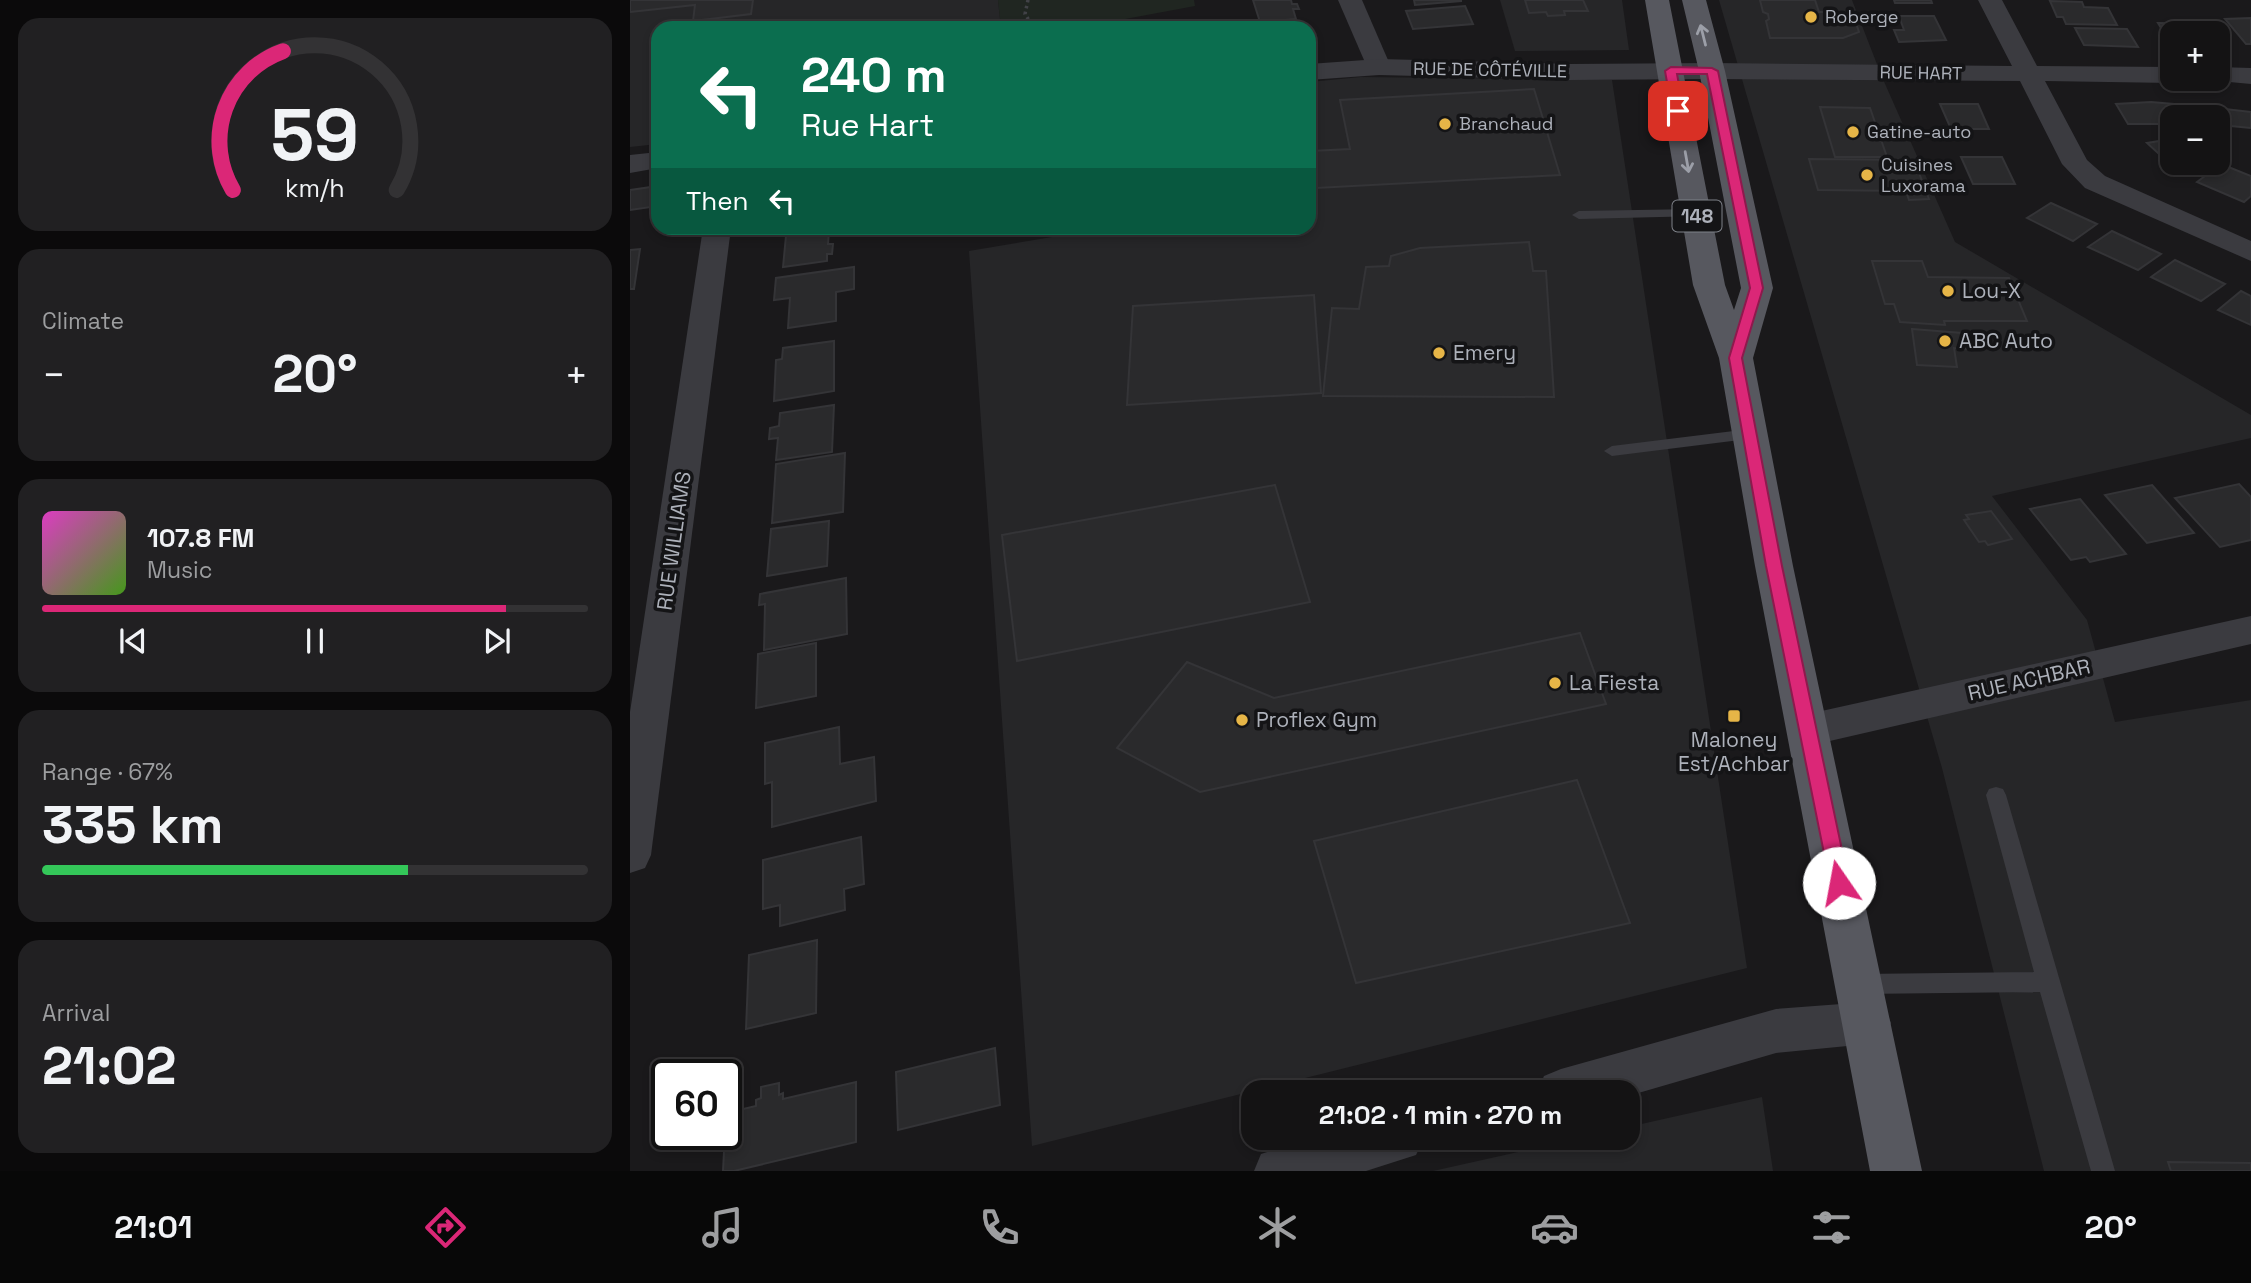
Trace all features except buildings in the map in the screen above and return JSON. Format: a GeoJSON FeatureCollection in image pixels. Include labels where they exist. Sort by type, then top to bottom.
{"type":"FeatureCollection","features":[{"type":"Feature","properties":{"kind":"main road","name":"148"},"geometry":{"type":"LineString","coordinates":[[1657,0],[1709,285],[1736,358],[1896,1171]]}},
{"type":"Feature","properties":{"kind":"main road","name":"148"},"geometry":{"type":"LineString","coordinates":[[1694,0],[1712,71],[1757,288],[1736,358]]}},
{"type":"Feature","properties":{"kind":"street"},"geometry":{"type":"LineString","coordinates":[[1350,0],[1379,67]]}},
{"type":"Feature","properties":{"kind":"street"},"geometry":{"type":"LineString","coordinates":[[1990,0],[2076,164],[2095,182],[2251,252]]}},
{"type":"Feature","properties":{"kind":"street","name":"RUE DE CÔTÉVILLE"},"geometry":{"type":"LineString","coordinates":[[1316,72],[1379,67],[1570,72],[1671,71]]}},
{"type":"Feature","properties":{"kind":"street","name":"RUE HART"},"geometry":{"type":"LineString","coordinates":[[1671,71],[2160,75]]}},
{"type":"Feature","properties":{"kind":"street"},"geometry":{"type":"LineString","coordinates":[[2230,75],[2251,76]]}},
{"type":"Feature","properties":{"kind":"street"},"geometry":{"type":"LineString","coordinates":[[630,164],[651,161]]}},
{"type":"Feature","properties":{"kind":"street","name":"RUE WILLIAMS"},"geometry":{"type":"LineString","coordinates":[[630,855],[716,235]]}},
{"type":"Feature","properties":{"kind":"street","name":"RUE ACHBAR"},"geometry":{"type":"LineString","coordinates":[[1808,730],[2251,630]]}},
{"type":"Feature","properties":{"kind":"street"},"geometry":{"type":"LineString","coordinates":[[1603,1080],[1864,1003]]}},
{"type":"Feature","properties":{"kind":"street"},"geometry":{"type":"LineString","coordinates":[[1279,1171],[1355,1150]]}},
{"type":"Feature","properties":{"kind":"lane"},"geometry":{"type":"LineString","coordinates":[[1579,215],[1696,213]]}},
{"type":"Feature","properties":{"kind":"lane"},"geometry":{"type":"LineString","coordinates":[[1612,452],[1750,434]]}},
{"type":"Feature","properties":{"kind":"lane"},"geometry":{"type":"LineString","coordinates":[[1996,794],[2103,1171]]}},
{"type":"Feature","properties":{"kind":"lane"},"geometry":{"type":"LineString","coordinates":[[1864,1003],[2048,982]]}},
{"type":"Feature","properties":{"kind":"path"},"geometry":{"type":"LineString","coordinates":[[1028,0],[1025,14],[1030,21]]}},
{"type":"Feature","properties":{"kind":"shaded area"},"geometry":{"type":"Polygon","coordinates":[[[630,0],[998,0],[1000,21],[651,21],[651,145],[630,147],[630,0]]]}},
{"type":"Feature","properties":{"kind":"shaded area"},"geometry":{"type":"Polygon","coordinates":[[[998,0],[1194,0],[1195,6],[1115,21],[1000,21],[998,0]]]}},
{"type":"Feature","properties":{"kind":"shaded area"},"geometry":{"type":"Polygon","coordinates":[[[1500,0],[1622,0],[1629,50],[1515,51],[1500,0]]]}},
{"type":"Feature","properties":{"kind":"shaded area"},"geometry":{"type":"Polygon","coordinates":[[[1719,0],[1852,0],[1882,77],[1955,242],[2251,415],[2251,438],[1992,496],[2087,620],[2115,722],[2251,700],[2251,1171],[2044,1171],[1942,768],[1719,0]]]}},
{"type":"Feature","properties":{"kind":"shaded area"},"geometry":{"type":"Polygon","coordinates":[[[1361,77],[1612,80],[1747,968],[1297,1080],[1241,1080],[1241,1094],[1032,1146],[969,251],[1064,235],[1316,235],[1316,81],[1361,77]]]}},
{"type":"Feature","properties":{"kind":"shaded area"},"geometry":{"type":"Polygon","coordinates":[[[1762,1097],[1773,1171],[1433,1171],[1527,1150],[1640,1150],[1640,1124],[1762,1097]]]}},
{"type":"Feature","properties":{"kind":"place","name":"Roberge"},"geometry":{"type":"Point","coordinates":[1811,17]}},
{"type":"Feature","properties":{"kind":"place","name":"Branchaud"},"geometry":{"type":"Point","coordinates":[1445,124]}},
{"type":"Feature","properties":{"kind":"place","name":"Gatine-auto"},"geometry":{"type":"Point","coordinates":[1853,132]}},
{"type":"Feature","properties":{"kind":"place","name":"Cuisines Luxorama"},"geometry":{"type":"Point","coordinates":[1867,175]}},
{"type":"Feature","properties":{"kind":"place","name":"Lou-X"},"geometry":{"type":"Point","coordinates":[1948,291]}},
{"type":"Feature","properties":{"kind":"place","name":"ABC Auto"},"geometry":{"type":"Point","coordinates":[1945,341]}},
{"type":"Feature","properties":{"kind":"place","name":"Emery"},"geometry":{"type":"Point","coordinates":[1439,353]}},
{"type":"Feature","properties":{"kind":"place","name":"La Fiesta"},"geometry":{"type":"Point","coordinates":[1555,683]}},
{"type":"Feature","properties":{"kind":"place","name":"Maloney Est/Achbar"},"geometry":{"type":"Point","coordinates":[1734,716]}},
{"type":"Feature","properties":{"kind":"place","name":"Proflex Gym"},"geometry":{"type":"Point","coordinates":[1242,720]}},
{"type":"Feature","properties":{"kind":"route"},"geometry":{"type":"LineString","coordinates":[[1678,111],[1671,71],[1712,71],[1757,288],[1736,358],[1774,566],[1839,883]]}}]}
